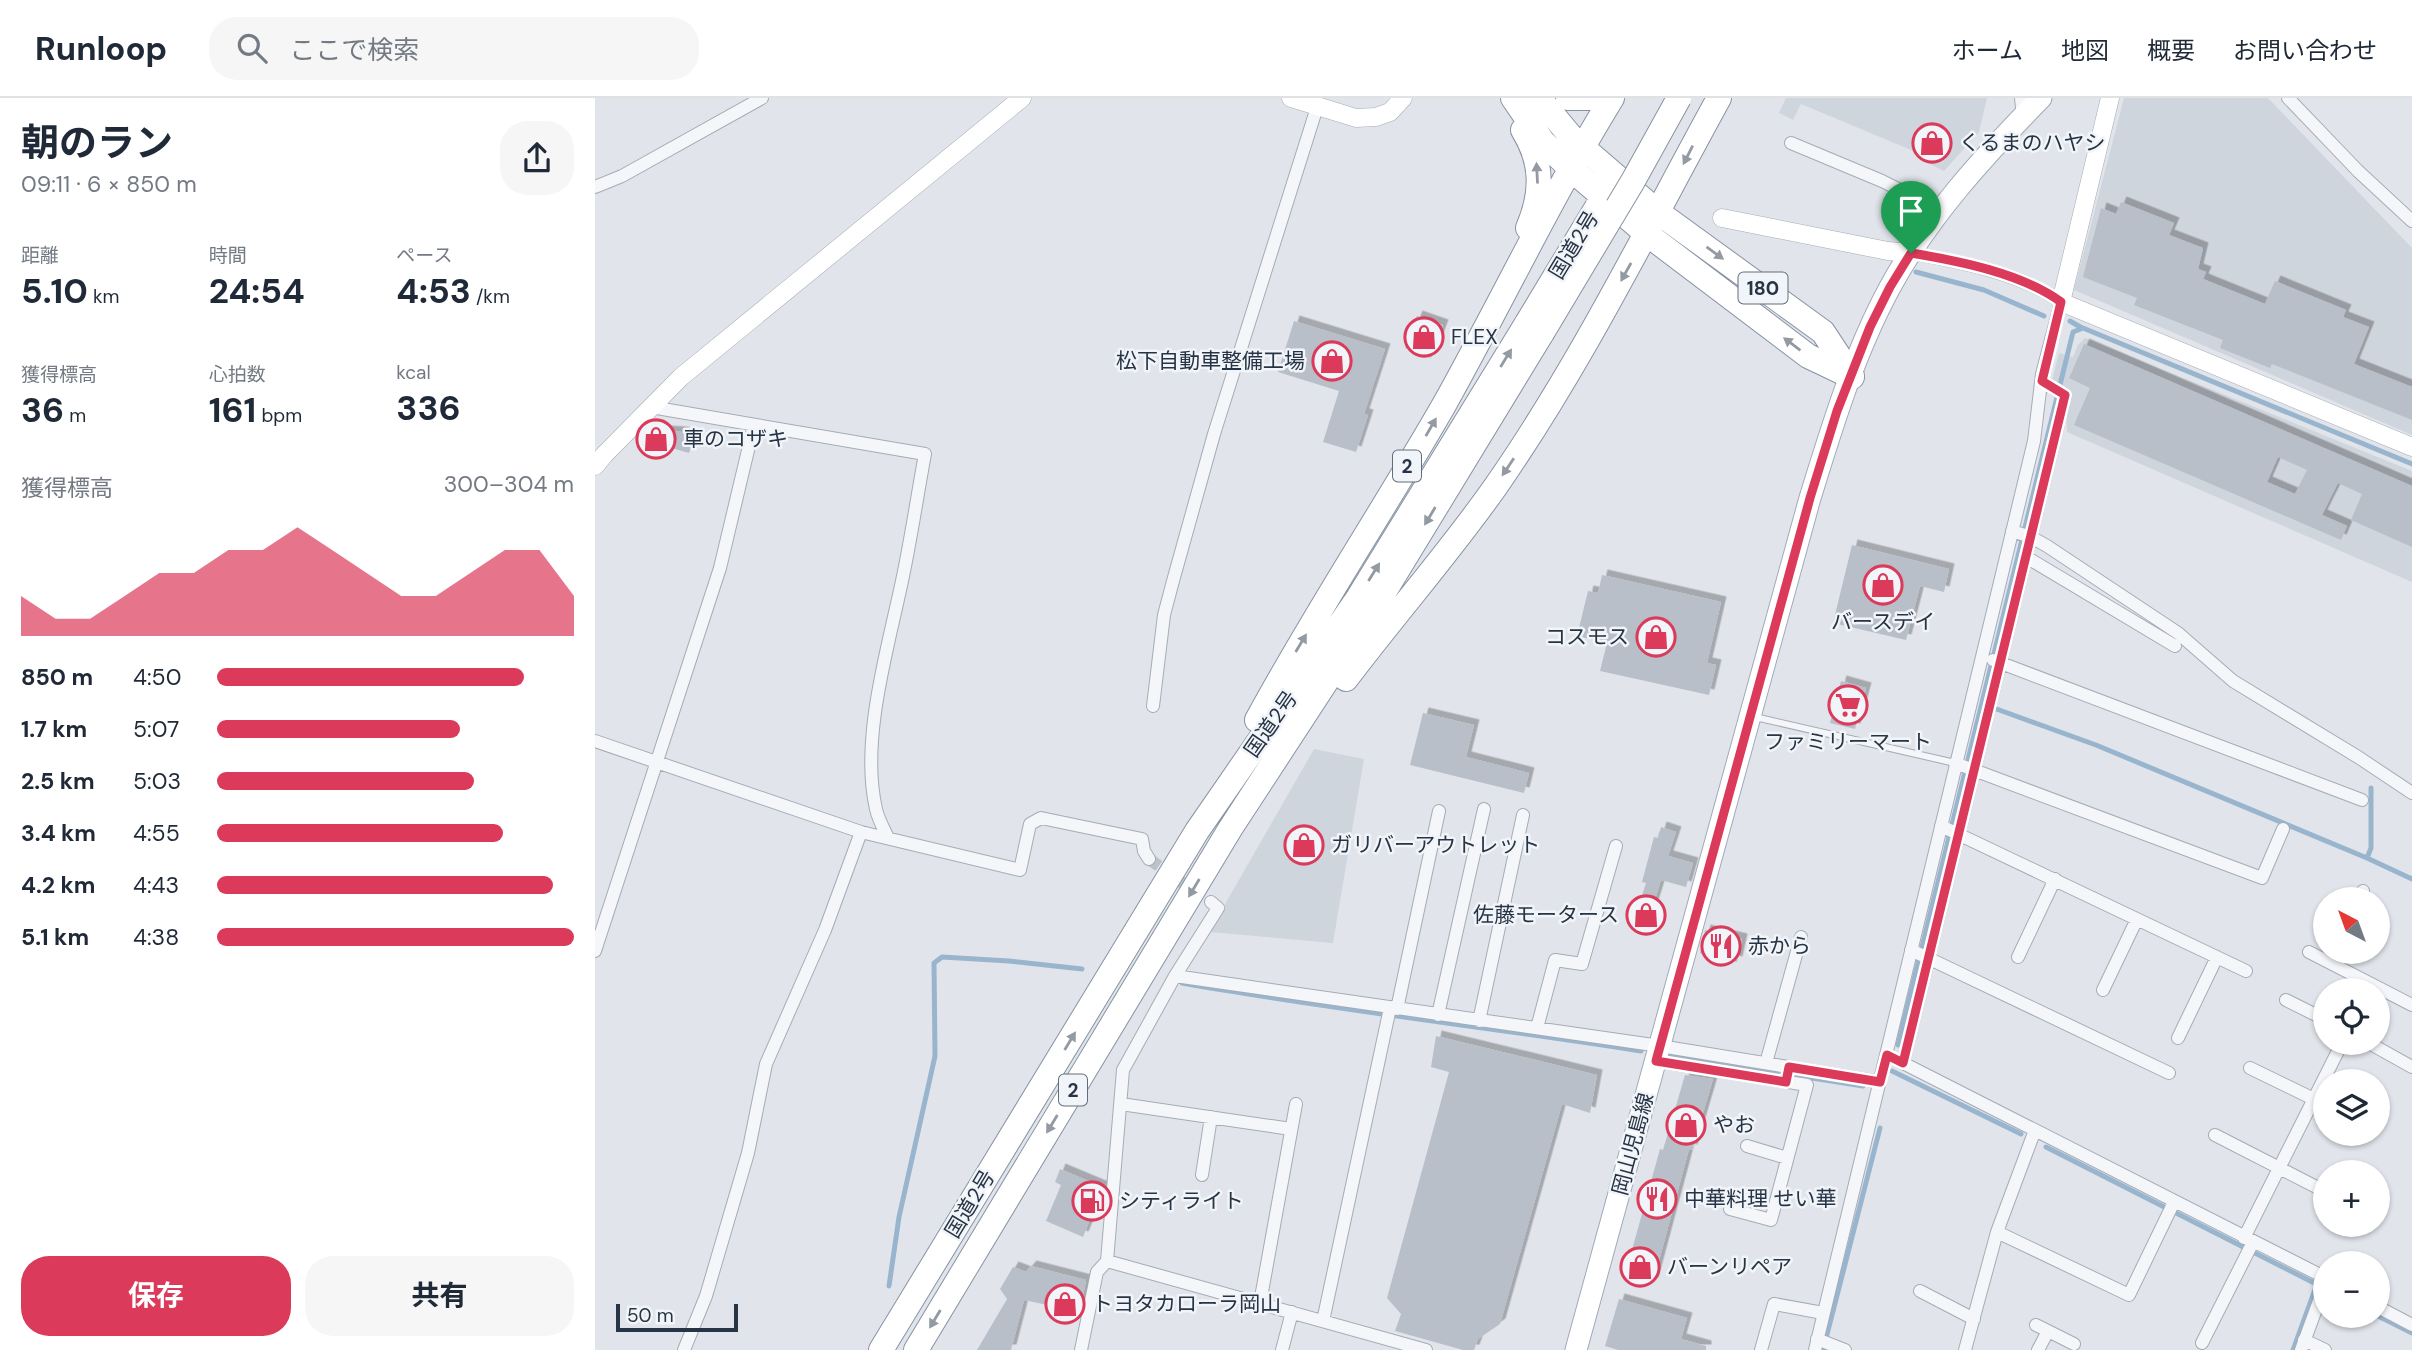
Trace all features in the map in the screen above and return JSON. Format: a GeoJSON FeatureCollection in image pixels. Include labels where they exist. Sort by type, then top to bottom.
{"type":"FeatureCollection","features":[{"type":"Feature","properties":{"kind":"highway"},"geometry":{"type":"LineString","coordinates":[[1475,350],[1481,325],[1539,203],[1536,155],[1529,139],[1502,98]]}},
{"type":"Feature","properties":{"kind":"highway","name":"180"},"geometry":{"type":"LineString","coordinates":[[1513,98],[1543,142],[1572,170],[1823,332],[1852,377]]}},
{"type":"Feature","properties":{"kind":"highway","name":"180"},"geometry":{"type":"LineString","coordinates":[[1538,98],[1562,128],[1653,223]]}},
{"type":"Feature","properties":{"kind":"highway"},"geometry":{"type":"LineString","coordinates":[[1568,98],[1594,98]]}},
{"type":"Feature","properties":{"kind":"highway","name":"2"},"geometry":{"type":"LineString","coordinates":[[1197,831],[1274,688],[1475,350],[1582,147],[1612,98]]}},
{"type":"Feature","properties":{"kind":"highway","name":"国道2号"},"geometry":{"type":"LineString","coordinates":[[916,1350],[1230,829],[1375,607],[1535,328],[1660,98]]}},
{"type":"Feature","properties":{"kind":"highway","name":"国道2号"},"geometry":{"type":"LineString","coordinates":[[881,1350],[1197,831],[1358,598],[1633,181],[1679,98]]}},
{"type":"Feature","properties":{"kind":"highway","name":"2"},"geometry":{"type":"LineString","coordinates":[[1230,829],[1381,632],[1438,565],[1496,486],[1556,393],[1653,223],[1719,98]]}},
{"type":"Feature","properties":{"kind":"main road","name":"岡山児島線"},"geometry":{"type":"LineString","coordinates":[[1576,1350],[1810,498],[1837,411],[1870,327],[1911,253],[2022,107],[2041,98]]}},
{"type":"Feature","properties":{"kind":"street"},"geometry":{"type":"LineString","coordinates":[[595,187],[622,176],[762,98]]}},
{"type":"Feature","properties":{"kind":"street"},"geometry":{"type":"LineString","coordinates":[[595,467],[681,377],[1023,98]]}},
{"type":"Feature","properties":{"kind":"street"},"geometry":{"type":"LineString","coordinates":[[1291,98],[1318,104],[1356,118],[1376,117],[1390,112],[1402,98]]}},
{"type":"Feature","properties":{"kind":"street"},"geometry":{"type":"LineString","coordinates":[[1903,1063],[1920,954],[1965,767],[1990,707],[1991,659],[2026,557],[2021,534],[2034,441],[2061,302],[2110,98]]}},
{"type":"Feature","properties":{"kind":"street"},"geometry":{"type":"LineString","coordinates":[[2288,98],[2358,171],[2412,221]]}},
{"type":"Feature","properties":{"kind":"street"},"geometry":{"type":"LineString","coordinates":[[1153,706],[1164,615],[1173,581],[1215,434],[1318,104]]}},
{"type":"Feature","properties":{"kind":"street"},"geometry":{"type":"LineString","coordinates":[[1791,144],[1882,181],[1942,211]]}},
{"type":"Feature","properties":{"kind":"street"},"geometry":{"type":"LineString","coordinates":[[1722,218],[1888,251],[1911,253],[1993,272],[2048,292],[2061,302],[2412,447]]}},
{"type":"Feature","properties":{"kind":"street"},"geometry":{"type":"LineString","coordinates":[[1845,1350],[1821,1343],[1823,1313],[1887,1055],[1920,954],[2021,534],[2065,395],[2046,384]]}},
{"type":"Feature","properties":{"kind":"street"},"geometry":{"type":"LineString","coordinates":[[651,407],[925,454],[880,684],[873,741],[872,775],[876,810],[888,838]]}},
{"type":"Feature","properties":{"kind":"street"},"geometry":{"type":"LineString","coordinates":[[595,951],[720,568],[754,425]]}},
{"type":"Feature","properties":{"kind":"street"},"geometry":{"type":"LineString","coordinates":[[2021,534],[2178,633],[2233,681],[2412,793]]}},
{"type":"Feature","properties":{"kind":"street"},"geometry":{"type":"LineString","coordinates":[[2026,557],[2175,646]]}},
{"type":"Feature","properties":{"kind":"street"},"geometry":{"type":"LineString","coordinates":[[1991,659],[2362,800]]}},
{"type":"Feature","properties":{"kind":"street"},"geometry":{"type":"LineString","coordinates":[[595,741],[861,832],[1020,870],[1030,824],[1041,818],[1142,839],[1149,859]]}},
{"type":"Feature","properties":{"kind":"street"},"geometry":{"type":"LineString","coordinates":[[1965,767],[2262,878],[2283,829]]}},
{"type":"Feature","properties":{"kind":"street"},"geometry":{"type":"LineString","coordinates":[[1438,1015],[1484,809]]}},
{"type":"Feature","properties":{"kind":"street"},"geometry":{"type":"LineString","coordinates":[[1323,1321],[1391,1012],[1439,811]]}},
{"type":"Feature","properties":{"kind":"street"},"geometry":{"type":"LineString","coordinates":[[1479,1021],[1523,815]]}},
{"type":"Feature","properties":{"kind":"street"},"geometry":{"type":"LineString","coordinates":[[1950,830],[2246,971]]}},
{"type":"Feature","properties":{"kind":"street"},"geometry":{"type":"LineString","coordinates":[[684,1350],[706,1296],[748,1153],[766,1064],[825,930],[861,832]]}},
{"type":"Feature","properties":{"kind":"street"},"geometry":{"type":"LineString","coordinates":[[1537,1028],[1555,960],[1582,964],[1616,846]]}},
{"type":"Feature","properties":{"kind":"street"},"geometry":{"type":"LineString","coordinates":[[2018,957],[2055,879]]}},
{"type":"Feature","properties":{"kind":"street"},"geometry":{"type":"LineString","coordinates":[[1081,1350],[1097,1272],[1107,1261],[1123,1070],[1175,976],[1218,908],[1211,902]]}},
{"type":"Feature","properties":{"kind":"street"},"geometry":{"type":"LineString","coordinates":[[2103,990],[2137,919]]}},
{"type":"Feature","properties":{"kind":"street"},"geometry":{"type":"LineString","coordinates":[[1766,1063],[1801,937]]}},
{"type":"Feature","properties":{"kind":"street"},"geometry":{"type":"LineString","coordinates":[[2309,952],[2313,953]]}},
{"type":"Feature","properties":{"kind":"street"},"geometry":{"type":"LineString","coordinates":[[1920,954],[2169,1073]]}},
{"type":"Feature","properties":{"kind":"street"},"geometry":{"type":"LineString","coordinates":[[2178,1038],[2217,957]]}},
{"type":"Feature","properties":{"kind":"street"},"geometry":{"type":"LineString","coordinates":[[2338,964],[2357,978]]}},
{"type":"Feature","properties":{"kind":"street"},"geometry":{"type":"LineString","coordinates":[[1175,976],[1391,1012],[1438,1015],[1537,1028],[1658,1053],[1787,1074],[1880,1082]]}},
{"type":"Feature","properties":{"kind":"street"},"geometry":{"type":"LineString","coordinates":[[2390,996],[2412,1005]]}},
{"type":"Feature","properties":{"kind":"street"},"geometry":{"type":"LineString","coordinates":[[2286,1000],[2313,1014]]}},
{"type":"Feature","properties":{"kind":"street"},"geometry":{"type":"LineString","coordinates":[[1658,1053],[1766,1063],[1807,1085],[1771,1220],[1730,1209]]}},
{"type":"Feature","properties":{"kind":"street"},"geometry":{"type":"LineString","coordinates":[[1887,1055],[2035,1130],[2172,1208],[2313,1278]]}},
{"type":"Feature","properties":{"kind":"street"},"geometry":{"type":"LineString","coordinates":[[2390,1055],[2412,1067]]}},
{"type":"Feature","properties":{"kind":"street"},"geometry":{"type":"LineString","coordinates":[[2250,1068],[2313,1099]]}},
{"type":"Feature","properties":{"kind":"street"},"geometry":{"type":"LineString","coordinates":[[1121,1104],[1291,1129]]}},
{"type":"Feature","properties":{"kind":"street"},"geometry":{"type":"LineString","coordinates":[[1260,1303],[1296,1104]]}},
{"type":"Feature","properties":{"kind":"street"},"geometry":{"type":"LineString","coordinates":[[2202,1343],[2248,1245],[2279,1168],[2313,1113]]}},
{"type":"Feature","properties":{"kind":"street"},"geometry":{"type":"LineString","coordinates":[[1202,1175],[1211,1117]]}},
{"type":"Feature","properties":{"kind":"street"},"geometry":{"type":"LineString","coordinates":[[1965,1350],[1997,1231],[2035,1130]]}},
{"type":"Feature","properties":{"kind":"street"},"geometry":{"type":"LineString","coordinates":[[2215,1135],[2313,1185]]}},
{"type":"Feature","properties":{"kind":"street"},"geometry":{"type":"LineString","coordinates":[[1747,1146],[1787,1158]]}},
{"type":"Feature","properties":{"kind":"street"},"geometry":{"type":"LineString","coordinates":[[1997,1231],[2129,1295],[2172,1208]]}},
{"type":"Feature","properties":{"kind":"street"},"geometry":{"type":"LineString","coordinates":[[1107,1261],[1426,1350]]}},
{"type":"Feature","properties":{"kind":"street"},"geometry":{"type":"LineString","coordinates":[[1920,1291],[1973,1318]]}},
{"type":"Feature","properties":{"kind":"street"},"geometry":{"type":"LineString","coordinates":[[1761,1350],[1774,1304],[1823,1313]]}},
{"type":"Feature","properties":{"kind":"street"},"geometry":{"type":"LineString","coordinates":[[1282,1350],[1292,1312]]}},
{"type":"Feature","properties":{"kind":"street"},"geometry":{"type":"LineString","coordinates":[[2390,1313],[2411,1323]]}},
{"type":"Feature","properties":{"kind":"street"},"geometry":{"type":"LineString","coordinates":[[2313,1314],[2302,1345],[2325,1350]]}},
{"type":"Feature","properties":{"kind":"street"},"geometry":{"type":"LineString","coordinates":[[2036,1325],[2074,1344]]}},
{"type":"Feature","properties":{"kind":"street"},"geometry":{"type":"LineString","coordinates":[[2038,1350],[2048,1331]]}},
{"type":"Feature","properties":{"kind":"lane"},"geometry":{"type":"LineString","coordinates":[[1750,716],[1965,767]]}},
{"type":"Feature","properties":{"kind":"shaded area","name":"くるまのハヤシ"},"geometry":{"type":"Polygon","coordinates":[[[1786,98],[1987,98],[1979,132],[1944,171],[1922,160],[1923,155],[1801,104],[1793,120],[1779,113],[1786,98]]]}},
{"type":"Feature","properties":{"kind":"shaded area"},"geometry":{"type":"Polygon","coordinates":[[[2124,98],[2268,98],[2412,248],[2412,435],[2074,290],[2124,98]]]}},
{"type":"Feature","properties":{"kind":"shaded area"},"geometry":{"type":"Polygon","coordinates":[[[2085,338],[2412,471],[2412,582],[2067,432],[2066,409],[2050,388],[2059,353],[2073,357],[2078,345],[2085,338]]]}},
{"type":"Feature","properties":{"kind":"shaded area","name":"ガリバーアウトレット"},"geometry":{"type":"Polygon","coordinates":[[[1314,749],[1364,759],[1333,943],[1209,932],[1314,749]]]}},
{"type":"Feature","properties":{"kind":"building"},"geometry":{"type":"Polygon","coordinates":[[[2121,202],[2174,223],[2169,235],[2203,248],[2198,269],[2206,272],[2203,279],[2265,304],[2275,281],[2346,310],[2343,317],[2369,327],[2354,364],[2412,387],[2412,420],[2272,364],[2270,368],[2220,348],[2223,340],[2134,305],[2137,298],[2083,277],[2101,208],[2116,214],[2121,202]]]}},
{"type":"Feature","properties":{"kind":"building"},"geometry":{"type":"Polygon","coordinates":[[[1417,316],[1443,325],[1431,358],[1405,348],[1417,316]]]}},
{"type":"Feature","properties":{"kind":"building"},"geometry":{"type":"Polygon","coordinates":[[[1294,321],[1385,349],[1364,414],[1368,415],[1356,452],[1323,442],[1339,391],[1278,372],[1294,321]]]}},
{"type":"Feature","properties":{"kind":"building"},"geometry":{"type":"Polygon","coordinates":[[[2084,344],[2412,486],[2412,547],[2351,520],[2362,494],[2338,483],[2322,515],[2347,526],[2341,540],[2074,425],[2090,388],[2069,378],[2084,344]],[[2278,457],[2267,482],[2295,494],[2307,470],[2278,457]]]}},
{"type":"Feature","properties":{"kind":"building"},"geometry":{"type":"Polygon","coordinates":[[[647,430],[682,432],[695,437],[689,453],[645,446],[647,430]]]}},
{"type":"Feature","properties":{"kind":"building"},"geometry":{"type":"Polygon","coordinates":[[[1852,545],[1949,569],[1944,592],[1920,586],[1906,640],[1833,623],[1852,545]]]}},
{"type":"Feature","properties":{"kind":"building"},"geometry":{"type":"Polygon","coordinates":[[[1602,575],[1721,602],[1707,663],[1716,665],[1709,695],[1600,671],[1607,643],[1577,636],[1588,591],[1598,593],[1602,575]]]}},
{"type":"Feature","properties":{"kind":"building"},"geometry":{"type":"Polygon","coordinates":[[[1841,681],[1866,688],[1855,729],[1830,723],[1841,681]]]}},
{"type":"Feature","properties":{"kind":"building"},"geometry":{"type":"Polygon","coordinates":[[[1423,713],[1474,725],[1466,757],[1529,773],[1524,793],[1410,765],[1423,713]]]}},
{"type":"Feature","properties":{"kind":"building"},"geometry":{"type":"Polygon","coordinates":[[[1661,827],[1676,832],[1668,856],[1693,863],[1686,887],[1661,880],[1650,915],[1637,911],[1646,883],[1642,882],[1654,837],[1658,838],[1661,827]]]}},
{"type":"Feature","properties":{"kind":"building","name":"赤から"},"geometry":{"type":"Polygon","coordinates":[[[1705,930],[1742,939],[1737,962],[1700,953],[1705,930]]]}},
{"type":"Feature","properties":{"kind":"building"},"geometry":{"type":"Polygon","coordinates":[[[1436,1036],[1597,1075],[1590,1113],[1562,1104],[1500,1324],[1478,1339],[1474,1350],[1463,1350],[1395,1331],[1401,1314],[1387,1298],[1449,1072],[1431,1067],[1436,1036]]]}},
{"type":"Feature","properties":{"kind":"building"},"geometry":{"type":"Polygon","coordinates":[[[1685,1075],[1713,1079],[1692,1150],[1689,1149],[1653,1283],[1625,1275],[1660,1149],[1663,1150],[1685,1075]]]}},
{"type":"Feature","properties":{"kind":"building","name":"シティライト"},"geometry":{"type":"Polygon","coordinates":[[[1060,1169],[1103,1187],[1083,1237],[1046,1221],[1061,1185],[1055,1182],[1060,1169]]]}},
{"type":"Feature","properties":{"kind":"building","name":"トヨタカローラ岡山"},"geometry":{"type":"Polygon","coordinates":[[[1031,1266],[1086,1280],[1080,1312],[1024,1300],[1011,1350],[977,1350],[1007,1299],[1000,1289],[1013,1267],[1026,1272],[1031,1266]]]}},
{"type":"Feature","properties":{"kind":"building"},"geometry":{"type":"Polygon","coordinates":[[[1619,1299],[1687,1318],[1681,1339],[1706,1346],[1706,1350],[1618,1350],[1605,1346],[1619,1299]]]}},
{"type":"Feature","properties":{"kind":"waterway"},"geometry":{"type":"LineString","coordinates":[[1916,272],[1984,290],[2044,316]]}},
{"type":"Feature","properties":{"kind":"waterway"},"geometry":{"type":"LineString","coordinates":[[2070,321],[2082,328]]}},
{"type":"Feature","properties":{"kind":"waterway"},"geometry":{"type":"LineString","coordinates":[[1898,1045],[2073,332],[2083,328],[2412,464]]}},
{"type":"Feature","properties":{"kind":"waterway"},"geometry":{"type":"LineString","coordinates":[[1991,707],[2096,745],[2412,879]]}},
{"type":"Feature","properties":{"kind":"waterway"},"geometry":{"type":"LineString","coordinates":[[2367,858],[2371,848],[2371,788]]}},
{"type":"Feature","properties":{"kind":"waterway"},"geometry":{"type":"LineString","coordinates":[[889,1286],[899,1217],[935,1056],[934,963],[942,957],[1082,969]]}},
{"type":"Feature","properties":{"kind":"waterway"},"geometry":{"type":"LineString","coordinates":[[1182,983],[1641,1051]]}},
{"type":"Feature","properties":{"kind":"waterway"},"geometry":{"type":"LineString","coordinates":[[1671,1056],[1863,1086]]}},
{"type":"Feature","properties":{"kind":"waterway"},"geometry":{"type":"LineString","coordinates":[[1892,1071],[2021,1134]]}},
{"type":"Feature","properties":{"kind":"waterway"},"geometry":{"type":"LineString","coordinates":[[1823,1350],[1880,1128]]}},
{"type":"Feature","properties":{"kind":"waterway"},"geometry":{"type":"LineString","coordinates":[[2046,1147],[2313,1282]]}},
{"type":"Feature","properties":{"kind":"waterway"},"geometry":{"type":"LineString","coordinates":[[2293,1350],[2313,1295]]}},
{"type":"Feature","properties":{"kind":"waterway"},"geometry":{"type":"LineString","coordinates":[[2390,1322],[2412,1333]]}},
{"type":"Feature","properties":{"kind":"tunnel"},"geometry":{"type":"LineString","coordinates":[[1149,859],[1197,893]]}},
{"type":"Feature","properties":{"kind":"place","name":"くるまのハヤシ"},"geometry":{"type":"Point","coordinates":[1932,143]}},
{"type":"Feature","properties":{"kind":"place","name":"FLEX"},"geometry":{"type":"Point","coordinates":[1424,337]}},
{"type":"Feature","properties":{"kind":"place","name":"松下自動車整備工場"},"geometry":{"type":"Point","coordinates":[1332,361]}},
{"type":"Feature","properties":{"kind":"place","name":"車のコザキ"},"geometry":{"type":"Point","coordinates":[656,439]}},
{"type":"Feature","properties":{"kind":"place","name":"バースデイ"},"geometry":{"type":"Point","coordinates":[1883,585]}},
{"type":"Feature","properties":{"kind":"place","name":"コスモス"},"geometry":{"type":"Point","coordinates":[1656,637]}},
{"type":"Feature","properties":{"kind":"place","name":"ファミリーマート"},"geometry":{"type":"Point","coordinates":[1848,705]}},
{"type":"Feature","properties":{"kind":"place","name":"ガリバーアウトレット"},"geometry":{"type":"Point","coordinates":[1304,845]}},
{"type":"Feature","properties":{"kind":"place","name":"佐藤モータース"},"geometry":{"type":"Point","coordinates":[1646,915]}},
{"type":"Feature","properties":{"kind":"place","name":"赤から"},"geometry":{"type":"Point","coordinates":[1721,946]}},
{"type":"Feature","properties":{"kind":"place","name":"やお"},"geometry":{"type":"Point","coordinates":[1686,1125]}},
{"type":"Feature","properties":{"kind":"place","name":"中華料理 せい華"},"geometry":{"type":"Point","coordinates":[1657,1199]}},
{"type":"Feature","properties":{"kind":"place","name":"シティライト"},"geometry":{"type":"Point","coordinates":[1092,1201]}},
{"type":"Feature","properties":{"kind":"place","name":"バーンリペア"},"geometry":{"type":"Point","coordinates":[1640,1267]}},
{"type":"Feature","properties":{"kind":"place","name":"トヨタカローラ岡山"},"geometry":{"type":"Point","coordinates":[1065,1304]}},
{"type":"Feature","properties":{"kind":"route"},"geometry":{"type":"LineString","coordinates":[[1911,253],[1993,272],[2048,292],[2061,302],[2042,381],[2065,395],[1903,1063],[1887,1055],[1880,1082],[1789,1067],[1786,1082],[1656,1061],[1810,498],[1837,411],[1870,327],[1911,253]]}}]}
